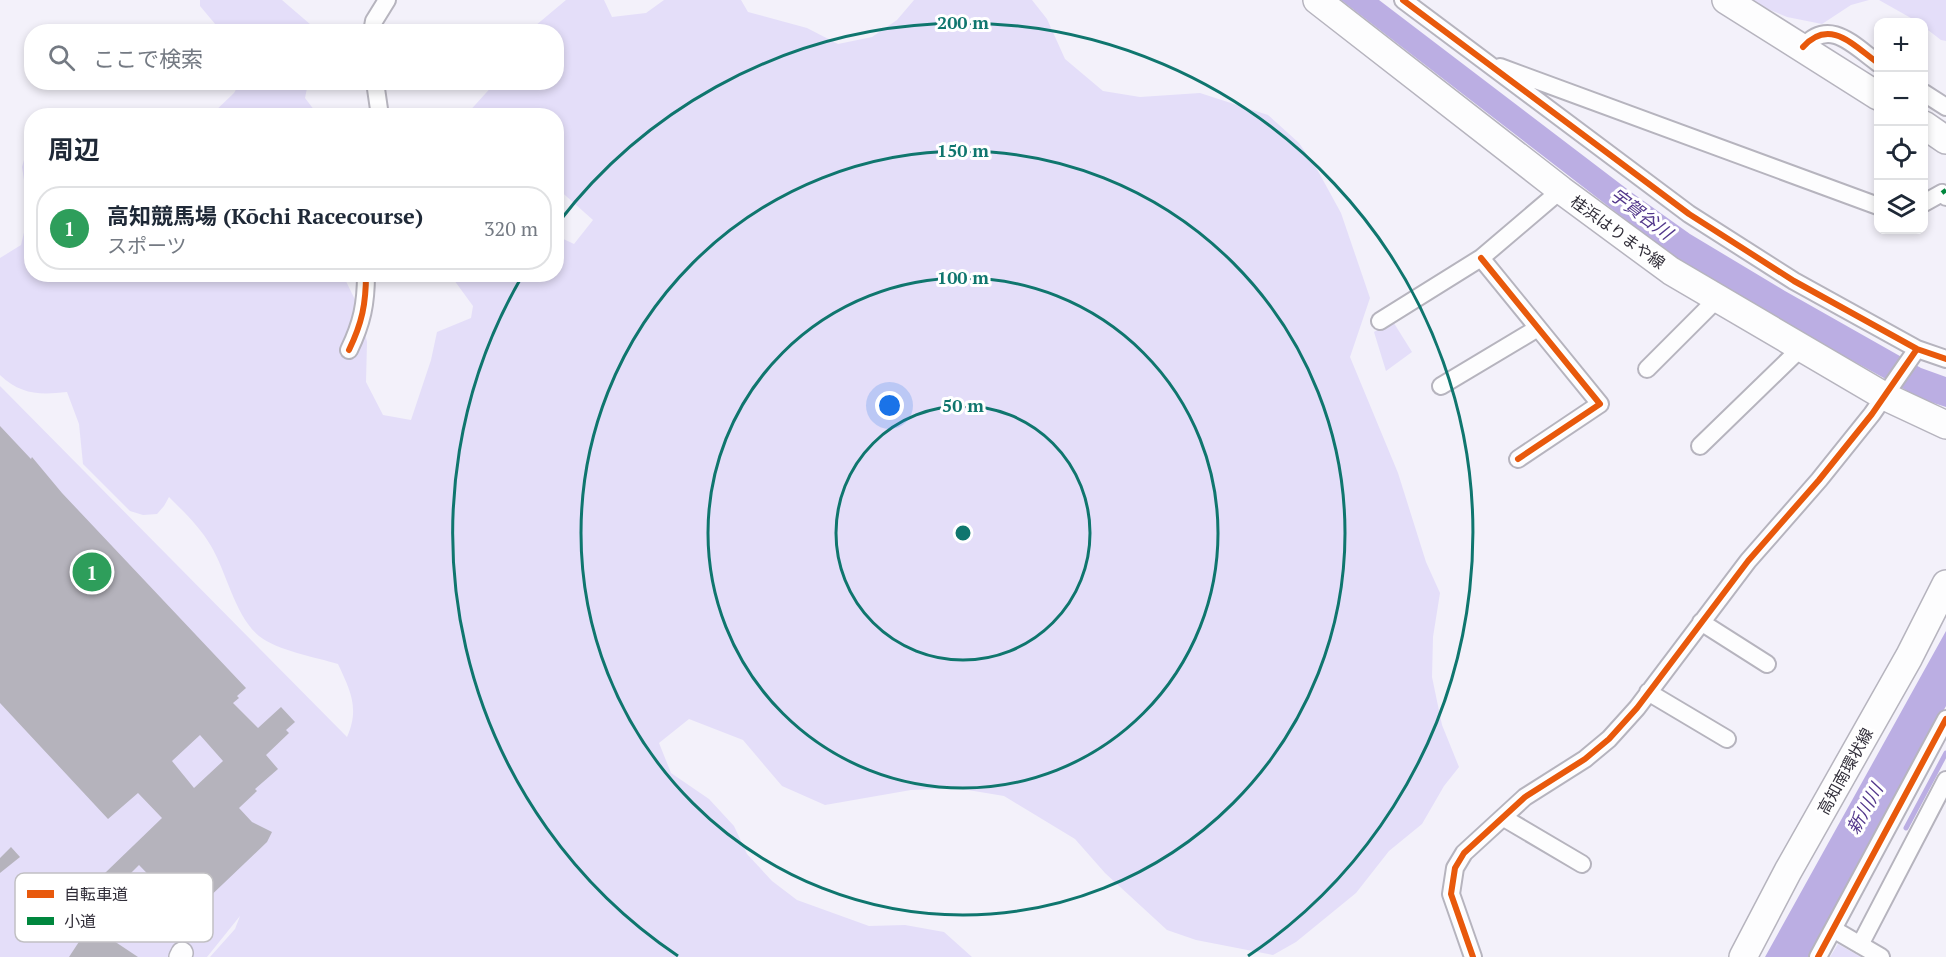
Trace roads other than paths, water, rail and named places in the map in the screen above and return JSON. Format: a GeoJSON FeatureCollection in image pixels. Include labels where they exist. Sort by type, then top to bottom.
{"type":"FeatureCollection","features":[{"type":"Feature","properties":{"kind":"main road","name":"桂浜はりまや線"},"geometry":{"type":"LineString","coordinates":[[1317,0],[1561,190],[1671,271],[1802,347],[1888,391],[1946,425]]}},
{"type":"Feature","properties":{"kind":"main road"},"geometry":{"type":"LineString","coordinates":[[1726,0],[1874,93]]}},
{"type":"Feature","properties":{"kind":"main road"},"geometry":{"type":"LineString","coordinates":[[1925,126],[1946,140]]}},
{"type":"Feature","properties":{"kind":"main road","name":"高知南環状線"},"geometry":{"type":"LineString","coordinates":[[1743,957],[1788,871],[1909,657],[1946,584]]}},
{"type":"Feature","properties":{"kind":"street"},"geometry":{"type":"LineString","coordinates":[[373,24],[387,0]]}},
{"type":"Feature","properties":{"kind":"street"},"geometry":{"type":"LineString","coordinates":[[1403,0],[1689,214],[1794,281],[1915,352],[1946,359]]}},
{"type":"Feature","properties":{"kind":"street"},"geometry":{"type":"LineString","coordinates":[[1803,47],[1810,39],[1831,33],[1840,35],[1874,60]]}},
{"type":"Feature","properties":{"kind":"street"},"geometry":{"type":"LineString","coordinates":[[1483,60],[1874,205]]}},
{"type":"Feature","properties":{"kind":"street"},"geometry":{"type":"LineString","coordinates":[[376,90],[379,108]]}},
{"type":"Feature","properties":{"kind":"street"},"geometry":{"type":"LineString","coordinates":[[1928,96],[1946,107]]}},
{"type":"Feature","properties":{"kind":"street"},"geometry":{"type":"LineString","coordinates":[[1380,321],[1481,258],[1561,190]]}},
{"type":"Feature","properties":{"kind":"street"},"geometry":{"type":"LineString","coordinates":[[1928,200],[1942,193],[1946,196]]}},
{"type":"Feature","properties":{"kind":"street"},"geometry":{"type":"LineString","coordinates":[[1481,258],[1600,404],[1518,459]]}},
{"type":"Feature","properties":{"kind":"street"},"geometry":{"type":"LineString","coordinates":[[349,350],[359,330],[366,302],[366,282]]}},
{"type":"Feature","properties":{"kind":"street"},"geometry":{"type":"LineString","coordinates":[[1647,369],[1718,298]]}},
{"type":"Feature","properties":{"kind":"street"},"geometry":{"type":"LineString","coordinates":[[1442,386],[1538,328]]}},
{"type":"Feature","properties":{"kind":"street"},"geometry":{"type":"LineString","coordinates":[[1700,446],[1802,347]]}},
{"type":"Feature","properties":{"kind":"street"},"geometry":{"type":"LineString","coordinates":[[1473,957],[1450,894],[1455,868],[1464,853],[1526,796],[1585,759],[1609,739],[1648,692],[1748,561],[1819,480],[1915,352]]}},
{"type":"Feature","properties":{"kind":"street"},"geometry":{"type":"LineString","coordinates":[[1701,622],[1767,664]]}},
{"type":"Feature","properties":{"kind":"street"},"geometry":{"type":"LineString","coordinates":[[1648,692],[1727,739]]}},
{"type":"Feature","properties":{"kind":"street"},"geometry":{"type":"LineString","coordinates":[[1818,957],[1946,719]]}},
{"type":"Feature","properties":{"kind":"street"},"geometry":{"type":"LineString","coordinates":[[1860,945],[1946,780]]}},
{"type":"Feature","properties":{"kind":"street"},"geometry":{"type":"LineString","coordinates":[[1504,818],[1582,864]]}},
{"type":"Feature","properties":{"kind":"street"},"geometry":{"type":"LineString","coordinates":[[1833,929],[1881,957]]}},
{"type":"Feature","properties":{"kind":"water","name":"宇賀谷川"},"geometry":{"type":"Polygon","coordinates":[[[1341,0],[1379,0],[1631,192],[1690,234],[1921,368],[1946,377],[1946,407],[1921,399],[1770,315],[1674,257],[1341,0]]]}},
{"type":"Feature","properties":{"kind":"water","name":"新川川"},"geometry":{"type":"Polygon","coordinates":[[[1946,631],[1946,706],[1808,957],[1765,957],[1946,631]]]}},
{"type":"Feature","properties":{"kind":"waterway"},"geometry":{"type":"LineString","coordinates":[[1906,828],[1946,753]]}},
{"type":"Feature","properties":{"kind":"place","name":"高知競馬場 (Kōchi Racecourse)"},"geometry":{"type":"Point","coordinates":[92,572]}}]}
